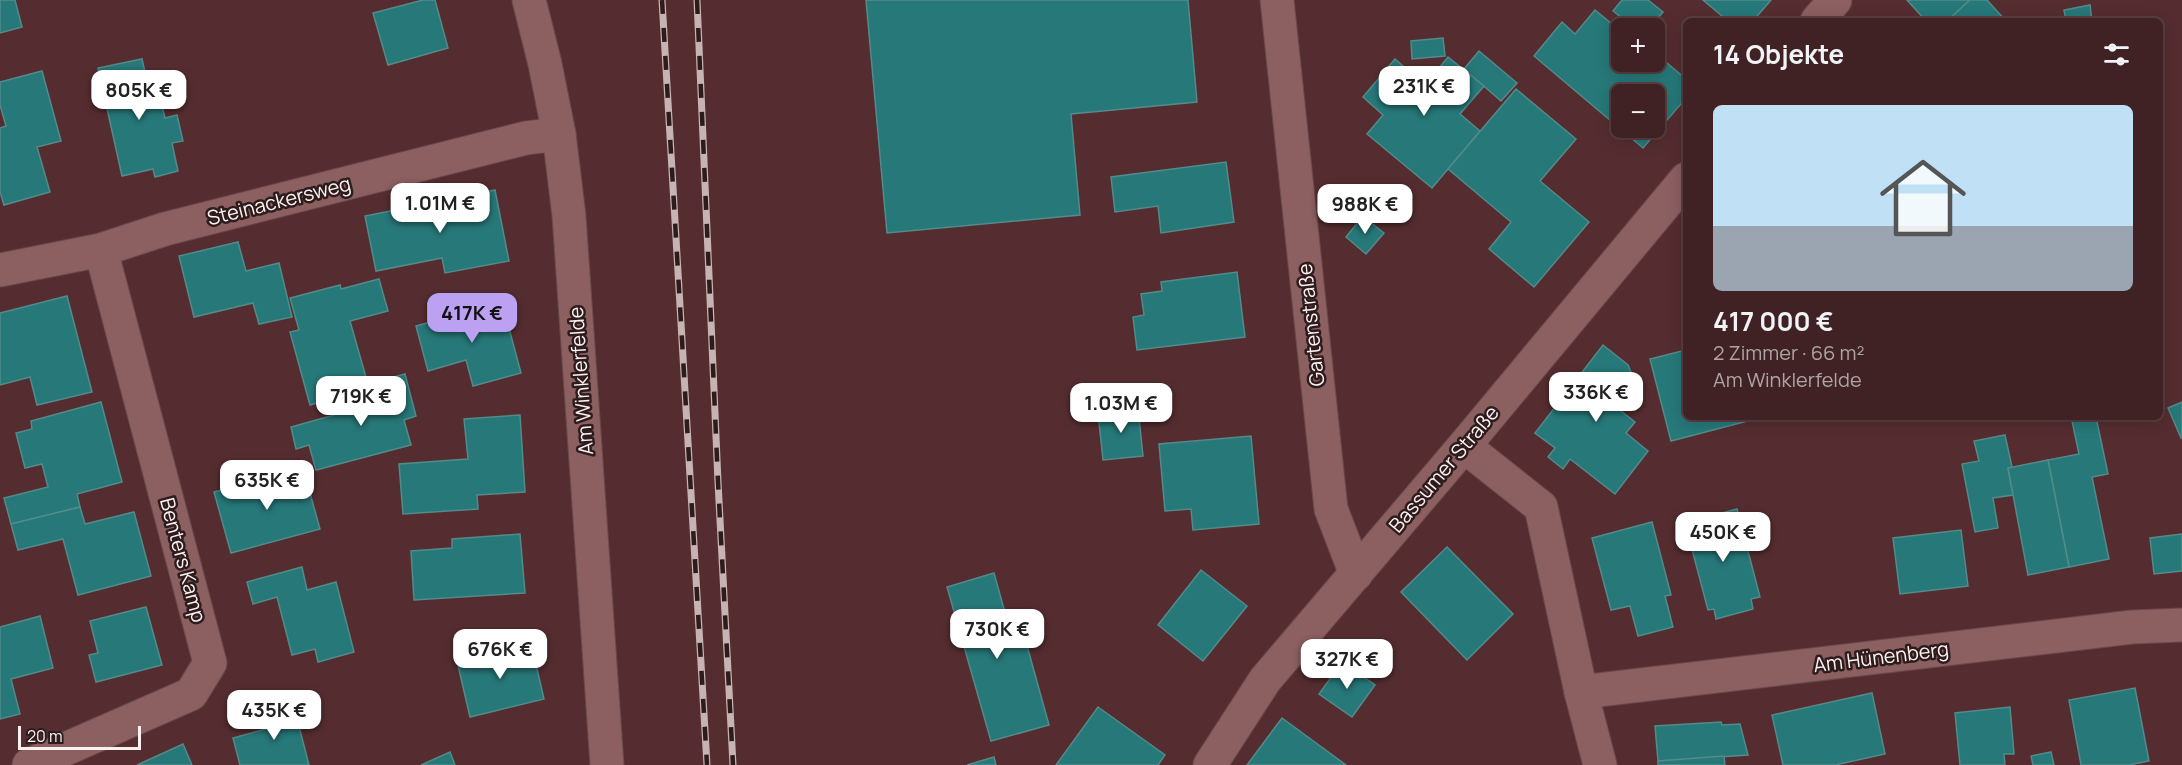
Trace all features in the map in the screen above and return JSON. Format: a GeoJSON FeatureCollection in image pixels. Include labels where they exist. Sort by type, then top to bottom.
{"type":"FeatureCollection","features":[{"type":"Feature","properties":{"kind":"street","name":"Am Winklerfelde"},"geometry":{"type":"LineString","coordinates":[[529,0],[559,134],[569,216],[607,765]]}},
{"type":"Feature","properties":{"kind":"street","name":"Gartenstraße"},"geometry":{"type":"LineString","coordinates":[[1277,0],[1331,509],[1356,574]]}},
{"type":"Feature","properties":{"kind":"street"},"geometry":{"type":"LineString","coordinates":[[1820,18],[1835,0]]}},
{"type":"Feature","properties":{"kind":"street","name":"Steinackersweg"},"geometry":{"type":"LineString","coordinates":[[0,270],[101,250],[165,229],[526,138],[559,134]]}},
{"type":"Feature","properties":{"kind":"street","name":"Bassumer Straße"},"geometry":{"type":"LineString","coordinates":[[1210,765],[1265,680],[1683,183]]}},
{"type":"Feature","properties":{"kind":"street","name":"Benters Kamp"},"geometry":{"type":"LineString","coordinates":[[29,765],[191,694],[210,663],[101,250]]}},
{"type":"Feature","properties":{"kind":"street"},"geometry":{"type":"LineString","coordinates":[[1464,446],[1540,507],[1581,692],[1600,765]]}},
{"type":"Feature","properties":{"kind":"street","name":"Am Hünenberg"},"geometry":{"type":"LineString","coordinates":[[1581,692],[2132,627],[2182,625]]}},
{"type":"Feature","properties":{"kind":"building"},"geometry":{"type":"Polygon","coordinates":[[[0,0],[15,0],[22,27],[0,33],[0,0]]]}},
{"type":"Feature","properties":{"kind":"building"},"geometry":{"type":"Polygon","coordinates":[[[423,0],[435,0],[448,48],[388,65],[373,13],[423,0]]]}},
{"type":"Feature","properties":{"kind":"building"},"geometry":{"type":"Polygon","coordinates":[[[866,0],[1188,0],[1197,102],[1071,114],[1080,215],[887,233],[866,0]]]}},
{"type":"Feature","properties":{"kind":"building"},"geometry":{"type":"Polygon","coordinates":[[[1622,0],[1648,0],[1663,12],[1658,18],[1622,18],[1613,11],[1622,0]]]}},
{"type":"Feature","properties":{"kind":"building"},"geometry":{"type":"Polygon","coordinates":[[[1703,0],[1771,0],[1756,18],[1724,18],[1703,0]]]}},
{"type":"Feature","properties":{"kind":"building"},"geometry":{"type":"Polygon","coordinates":[[[1907,0],[1970,0],[1950,18],[1923,18],[1907,0]]]}},
{"type":"Feature","properties":{"kind":"building"},"geometry":{"type":"Polygon","coordinates":[[[1970,0],[1987,0],[2003,18],[1950,18],[1970,0]]]}},
{"type":"Feature","properties":{"kind":"building"},"geometry":{"type":"Polygon","coordinates":[[[2090,5],[2092,18],[2065,18],[2064,10],[2090,5]]]}},
{"type":"Feature","properties":{"kind":"building"},"geometry":{"type":"Polygon","coordinates":[[[1595,10],[1611,23],[1611,72],[1665,72],[1665,61],[1683,76],[1683,101],[1665,122],[1665,84],[1611,84],[1611,121],[1534,56],[1562,22],[1575,34],[1595,10]]]}},
{"type":"Feature","properties":{"kind":"building"},"geometry":{"type":"Polygon","coordinates":[[[1443,38],[1445,56],[1412,59],[1411,41],[1443,38]]]}},
{"type":"Feature","properties":{"kind":"building"},"geometry":{"type":"Polygon","coordinates":[[[1479,51],[1517,83],[1501,101],[1464,69],[1479,51]]]}},
{"type":"Feature","properties":{"kind":"building"},"geometry":{"type":"Polygon","coordinates":[[[1448,57],[1484,86],[1460,114],[1480,131],[1432,188],[1367,134],[1383,115],[1363,97],[1395,59],[1425,85],[1448,57]]]}},
{"type":"Feature","properties":{"kind":"building"},"geometry":{"type":"Polygon","coordinates":[[[142,59],[152,103],[161,101],[165,118],[177,115],[183,141],[172,143],[178,171],[155,177],[153,169],[122,176],[98,68],[142,59]]]}},
{"type":"Feature","properties":{"kind":"building"},"geometry":{"type":"Polygon","coordinates":[[[42,71],[61,141],[37,147],[50,192],[4,205],[0,192],[0,128],[6,126],[0,105],[0,82],[42,71]]]}},
{"type":"Feature","properties":{"kind":"building"},"geometry":{"type":"Polygon","coordinates":[[[1516,89],[1576,139],[1540,181],[1589,222],[1534,287],[1489,249],[1511,222],[1448,169],[1516,89]]]}},
{"type":"Feature","properties":{"kind":"building"},"geometry":{"type":"Polygon","coordinates":[[[1631,138],[1652,138],[1643,148],[1631,138]]]}},
{"type":"Feature","properties":{"kind":"building"},"geometry":{"type":"Polygon","coordinates":[[[1226,162],[1234,222],[1161,233],[1158,206],[1115,212],[1111,177],[1226,162]]]}},
{"type":"Feature","properties":{"kind":"building"},"geometry":{"type":"Polygon","coordinates":[[[495,190],[509,261],[445,273],[442,258],[376,271],[365,216],[495,190]]]}},
{"type":"Feature","properties":{"kind":"building"},"geometry":{"type":"Polygon","coordinates":[[[1363,216],[1384,233],[1366,254],[1346,237],[1363,216]]]}},
{"type":"Feature","properties":{"kind":"building"},"geometry":{"type":"Polygon","coordinates":[[[238,242],[246,271],[279,263],[292,317],[259,324],[253,303],[194,317],[179,256],[238,242]]]}},
{"type":"Feature","properties":{"kind":"building"},"geometry":{"type":"Polygon","coordinates":[[[1237,272],[1245,337],[1137,350],[1133,317],[1144,315],[1141,294],[1162,291],[1161,282],[1237,272]]]}},
{"type":"Feature","properties":{"kind":"building"},"geometry":{"type":"Polygon","coordinates":[[[379,279],[388,311],[350,321],[369,388],[310,405],[290,332],[299,330],[290,298],[340,285],[341,289],[379,279]]]}},
{"type":"Feature","properties":{"kind":"building"},"geometry":{"type":"Polygon","coordinates":[[[67,296],[92,392],[37,405],[30,377],[0,385],[0,313],[67,296]]]}},
{"type":"Feature","properties":{"kind":"building"},"geometry":{"type":"Polygon","coordinates":[[[502,302],[521,373],[473,386],[466,360],[428,371],[416,326],[502,302]]]}},
{"type":"Feature","properties":{"kind":"building"},"geometry":{"type":"Polygon","coordinates":[[[1603,345],[1628,365],[1635,382],[1616,407],[1635,422],[1626,433],[1648,451],[1615,494],[1570,459],[1563,469],[1548,457],[1555,448],[1535,433],[1603,345]]]}},
{"type":"Feature","properties":{"kind":"building"},"geometry":{"type":"Polygon","coordinates":[[[1683,351],[1683,420],[1752,420],[1671,441],[1650,359],[1683,351]]]}},
{"type":"Feature","properties":{"kind":"building"},"geometry":{"type":"Polygon","coordinates":[[[405,374],[416,416],[404,420],[411,445],[316,470],[309,445],[296,449],[291,427],[352,410],[349,401],[380,393],[376,382],[405,374]]]}},
{"type":"Feature","properties":{"kind":"building"},"geometry":{"type":"Polygon","coordinates":[[[101,402],[122,482],[77,494],[80,507],[11,524],[4,498],[48,487],[42,464],[25,468],[16,433],[32,429],[31,421],[101,402]]]}},
{"type":"Feature","properties":{"kind":"building"},"geometry":{"type":"Polygon","coordinates":[[[2182,402],[2182,438],[2181,438],[2168,408],[2182,402]]]}},
{"type":"Feature","properties":{"kind":"building"},"geometry":{"type":"Polygon","coordinates":[[[1138,408],[1143,456],[1103,460],[1098,413],[1138,408]]]}},
{"type":"Feature","properties":{"kind":"building"},"geometry":{"type":"Polygon","coordinates":[[[520,415],[525,492],[477,495],[478,509],[403,514],[399,464],[468,459],[464,419],[520,415]]]}},
{"type":"Feature","properties":{"kind":"building"},"geometry":{"type":"Polygon","coordinates":[[[2097,420],[2108,474],[2092,477],[2109,559],[2069,567],[2048,460],[2079,454],[2072,421],[2097,420]]]}},
{"type":"Feature","properties":{"kind":"building"},"geometry":{"type":"Polygon","coordinates":[[[2005,435],[2012,467],[2008,468],[2013,495],[1993,498],[1998,528],[1975,532],[1962,464],[1979,461],[1974,441],[2005,435]]]}},
{"type":"Feature","properties":{"kind":"building"},"geometry":{"type":"Polygon","coordinates":[[[1251,436],[1259,524],[1193,530],[1191,509],[1165,511],[1159,444],[1251,436]]]}},
{"type":"Feature","properties":{"kind":"building"},"geometry":{"type":"Polygon","coordinates":[[[2048,460],[2069,567],[2028,575],[2008,468],[2048,460]]]}},
{"type":"Feature","properties":{"kind":"building"},"geometry":{"type":"Polygon","coordinates":[[[303,468],[320,529],[231,553],[214,492],[303,468]]]}},
{"type":"Feature","properties":{"kind":"building"},"geometry":{"type":"Polygon","coordinates":[[[80,507],[85,524],[134,512],[151,576],[78,595],[63,539],[18,550],[11,524],[80,507]]]}},
{"type":"Feature","properties":{"kind":"building"},"geometry":{"type":"Polygon","coordinates":[[[1737,509],[1760,597],[1751,599],[1753,609],[1716,619],[1714,609],[1708,610],[1685,523],[1737,509]]]}},
{"type":"Feature","properties":{"kind":"building"},"geometry":{"type":"Polygon","coordinates":[[[1652,522],[1671,595],[1665,596],[1673,627],[1638,636],[1630,606],[1611,610],[1592,538],[1652,522]]]}},
{"type":"Feature","properties":{"kind":"building"},"geometry":{"type":"Polygon","coordinates":[[[1961,530],[1968,586],[1900,594],[1893,538],[1961,530]]]}},
{"type":"Feature","properties":{"kind":"building"},"geometry":{"type":"Polygon","coordinates":[[[520,534],[525,593],[414,600],[411,551],[452,548],[452,539],[520,534]]]}},
{"type":"Feature","properties":{"kind":"building"},"geometry":{"type":"Polygon","coordinates":[[[2182,534],[2182,571],[2154,574],[2150,538],[2182,534]]]}},
{"type":"Feature","properties":{"kind":"building"},"geometry":{"type":"Polygon","coordinates":[[[1447,547],[1513,614],[1467,660],[1401,592],[1447,547]]]}},
{"type":"Feature","properties":{"kind":"building"},"geometry":{"type":"Polygon","coordinates":[[[302,567],[307,590],[336,582],[354,652],[318,662],[315,649],[292,655],[277,597],[253,604],[247,582],[302,567]]]}},
{"type":"Feature","properties":{"kind":"building"},"geometry":{"type":"Polygon","coordinates":[[[1201,570],[1247,606],[1203,661],[1158,625],[1201,570]]]}},
{"type":"Feature","properties":{"kind":"building"},"geometry":{"type":"Polygon","coordinates":[[[994,573],[1009,627],[1021,624],[1049,725],[991,741],[947,587],[994,573]]]}},
{"type":"Feature","properties":{"kind":"building"},"geometry":{"type":"Polygon","coordinates":[[[146,607],[162,665],[96,682],[89,655],[98,653],[90,621],[146,607]]]}},
{"type":"Feature","properties":{"kind":"building"},"geometry":{"type":"Polygon","coordinates":[[[40,616],[53,668],[11,679],[20,714],[0,719],[0,627],[40,616]]]}},
{"type":"Feature","properties":{"kind":"building"},"geometry":{"type":"Polygon","coordinates":[[[531,643],[544,699],[470,717],[457,661],[531,643]]]}},
{"type":"Feature","properties":{"kind":"building"},"geometry":{"type":"Polygon","coordinates":[[[1342,662],[1375,685],[1352,717],[1319,694],[1342,662]]]}},
{"type":"Feature","properties":{"kind":"building"},"geometry":{"type":"Polygon","coordinates":[[[2135,688],[2149,761],[2129,765],[2081,765],[2069,700],[2135,688]]]}},
{"type":"Feature","properties":{"kind":"building"},"geometry":{"type":"Polygon","coordinates":[[[1872,693],[1885,754],[1835,765],[1783,765],[1772,715],[1872,693]]]}},
{"type":"Feature","properties":{"kind":"building"},"geometry":{"type":"Polygon","coordinates":[[[293,703],[309,765],[240,765],[233,738],[266,729],[261,712],[293,703]]]}},
{"type":"Feature","properties":{"kind":"building"},"geometry":{"type":"Polygon","coordinates":[[[1098,707],[1165,755],[1158,765],[1056,765],[1098,707]]]}},
{"type":"Feature","properties":{"kind":"building"},"geometry":{"type":"Polygon","coordinates":[[[2010,707],[2014,754],[2004,754],[2005,765],[1960,765],[1955,713],[2010,707]]]}},
{"type":"Feature","properties":{"kind":"building"},"geometry":{"type":"Polygon","coordinates":[[[1282,718],[1346,765],[1247,765],[1282,718]]]}},
{"type":"Feature","properties":{"kind":"building"},"geometry":{"type":"Polygon","coordinates":[[[1721,722],[1722,725],[1740,724],[1748,755],[1658,761],[1655,726],[1721,722]]]}},
{"type":"Feature","properties":{"kind":"building"},"geometry":{"type":"Polygon","coordinates":[[[183,744],[192,765],[137,765],[183,744]]]}},
{"type":"Feature","properties":{"kind":"building"},"geometry":{"type":"Polygon","coordinates":[[[450,752],[455,765],[421,765],[450,752]]]}},
{"type":"Feature","properties":{"kind":"building"},"geometry":{"type":"Polygon","coordinates":[[[2051,752],[2054,765],[2033,765],[2031,756],[2051,752]]]}},
{"type":"Feature","properties":{"kind":"building"},"geometry":{"type":"Polygon","coordinates":[[[1724,756],[1725,765],[1658,765],[1658,761],[1724,756]]]}},
{"type":"Feature","properties":{"kind":"building"},"geometry":{"type":"Polygon","coordinates":[[[994,757],[996,765],[967,765],[994,757]]]}},
{"type":"Feature","properties":{"kind":"railway"},"geometry":{"type":"LineString","coordinates":[[662,0],[707,765]]}},
{"type":"Feature","properties":{"kind":"railway"},"geometry":{"type":"LineString","coordinates":[[697,0],[733,765]]}}]}
